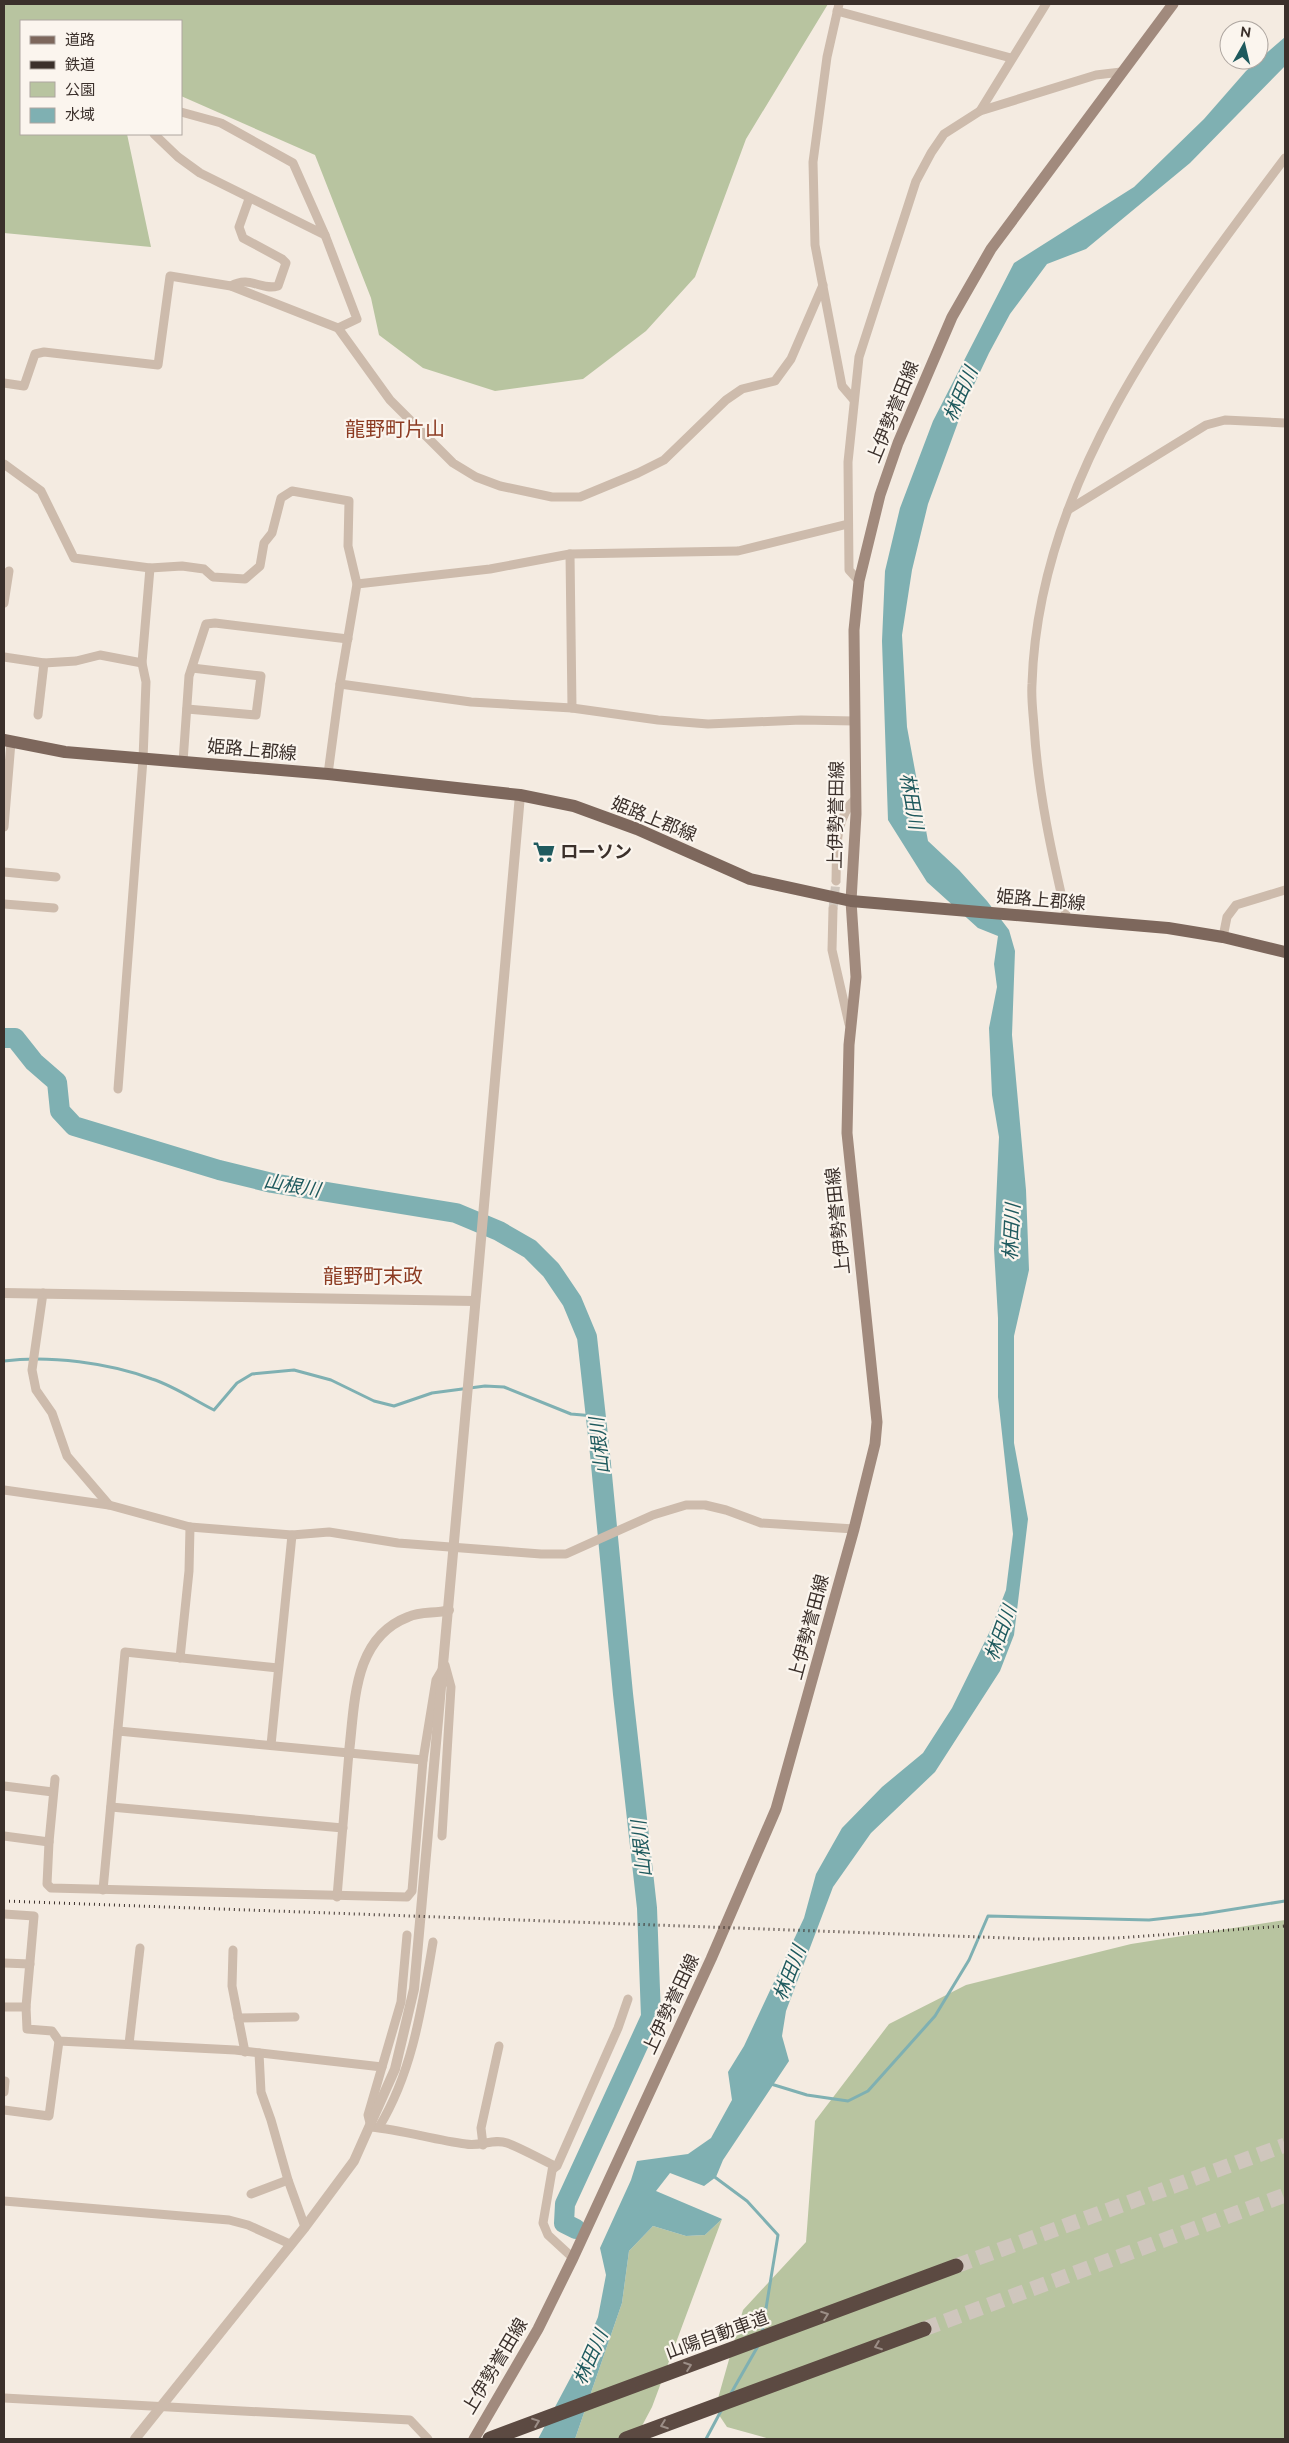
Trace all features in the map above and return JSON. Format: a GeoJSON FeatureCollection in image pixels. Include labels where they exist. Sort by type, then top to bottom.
{"type":"FeatureCollection","features":[{"type":"Feature","properties":{"kind":"highway","name":"山陽自動車道"},"geometry":{"type":"LineString","coordinates":[[490,2439],[956,2266]]}},
{"type":"Feature","properties":{"kind":"highway"},"geometry":{"type":"LineString","coordinates":[[626,2439],[924,2328]]}},
{"type":"Feature","properties":{"kind":"main road","name":"上伊勢誉田線"},"geometry":{"type":"LineString","coordinates":[[474,2439],[538,2329],[573,2258],[711,1959],[776,1809],[854,1529],[875,1444],[877,1422],[847,1133],[851,1032],[856,977],[851,901],[856,798],[854,630],[859,581],[880,495],[898,443],[952,317],[991,249],[1173,4]]}},
{"type":"Feature","properties":{"kind":"main road","name":"姫路上郡線"},"geometry":{"type":"LineString","coordinates":[[7,741],[65,752],[328,774],[520,796],[574,806],[637,828],[750,879],[851,901],[1168,928],[1285,952]]}},
{"type":"Feature","properties":{"kind":"street"},"geometry":{"type":"LineString","coordinates":[[980,111],[1046,4]]}},
{"type":"Feature","properties":{"kind":"street"},"geometry":{"type":"LineString","coordinates":[[854,400],[842,386],[815,245],[813,162],[828,57],[838,7],[1012,58]]}},
{"type":"Feature","properties":{"kind":"street"},"geometry":{"type":"LineString","coordinates":[[859,581],[849,570],[848,524],[848,462],[858,357],[916,181],[944,134],[980,111],[1096,75],[1122,72]]}},
{"type":"Feature","properties":{"kind":"street"},"geometry":{"type":"LineString","coordinates":[[182,112],[221,123],[293,163],[325,235],[357,319],[338,328]]}},
{"type":"Feature","properties":{"kind":"street"},"geometry":{"type":"LineString","coordinates":[[155,135],[178,157],[200,172],[249,199],[325,235]]}},
{"type":"Feature","properties":{"kind":"street"},"geometry":{"type":"LineString","coordinates":[[1066,919],[1047,832],[1037,772],[1032,686],[1035,642],[1049,567],[1082,474],[1148,353],[1208,261],[1285,158]]}},
{"type":"Feature","properties":{"kind":"street"},"geometry":{"type":"LineString","coordinates":[[231,286],[239,282],[250,281],[271,288],[278,286],[286,267],[286,263],[282,259],[243,238],[239,227],[249,199]]}},
{"type":"Feature","properties":{"kind":"street"},"geometry":{"type":"LineString","coordinates":[[4,383],[24,386],[35,354],[44,352],[158,365],[170,276],[231,286],[338,328],[390,400],[452,463],[476,477],[500,486],[552,498],[580,497],[664,460],[726,400],[742,389],[775,381],[791,359],[823,285]]}},
{"type":"Feature","properties":{"kind":"street"},"geometry":{"type":"LineString","coordinates":[[1068,510],[1206,425],[1225,420],[1285,423]]}},
{"type":"Feature","properties":{"kind":"street"},"geometry":{"type":"LineString","coordinates":[[4,464],[41,491],[74,558],[150,568],[182,566],[204,569],[214,577],[245,579],[260,566],[264,543],[272,533],[281,498],[292,491],[349,501],[348,546],[357,584],[340,684],[328,774]]}},
{"type":"Feature","properties":{"kind":"street"},"geometry":{"type":"LineString","coordinates":[[357,584],[490,568],[570,554],[738,551],[848,524]]}},
{"type":"Feature","properties":{"kind":"street"},"geometry":{"type":"LineString","coordinates":[[570,554],[572,708]]}},
{"type":"Feature","properties":{"kind":"street"},"geometry":{"type":"LineString","coordinates":[[118,1089],[143,759],[146,682],[142,663],[150,568]]}},
{"type":"Feature","properties":{"kind":"street"},"geometry":{"type":"LineString","coordinates":[[4,603],[9,571]]}},
{"type":"Feature","properties":{"kind":"street"},"geometry":{"type":"LineString","coordinates":[[183,762],[192,668],[206,624],[215,623],[348,638]]}},
{"type":"Feature","properties":{"kind":"street"},"geometry":{"type":"LineString","coordinates":[[4,657],[44,663],[76,661],[100,656],[142,663]]}},
{"type":"Feature","properties":{"kind":"street"},"geometry":{"type":"LineString","coordinates":[[38,715],[44,663]]}},
{"type":"Feature","properties":{"kind":"street"},"geometry":{"type":"LineString","coordinates":[[187,709],[256,715],[261,676],[192,668]]}},
{"type":"Feature","properties":{"kind":"street"},"geometry":{"type":"LineString","coordinates":[[340,684],[471,702],[572,708],[658,720],[708,724],[801,720],[855,721]]}},
{"type":"Feature","properties":{"kind":"street"},"geometry":{"type":"LineString","coordinates":[[4,827],[7,741]]}},
{"type":"Feature","properties":{"kind":"street"},"geometry":{"type":"LineString","coordinates":[[375,2127],[395,2069],[414,1989],[445,1665],[474,1301],[520,796]]}},
{"type":"Feature","properties":{"kind":"street"},"geometry":{"type":"LineString","coordinates":[[836,881],[838,836],[841,820],[847,806],[856,798]]}},
{"type":"Feature","properties":{"kind":"street"},"geometry":{"type":"LineString","coordinates":[[4,872],[56,877]]}},
{"type":"Feature","properties":{"kind":"street"},"geometry":{"type":"LineString","coordinates":[[1223,938],[1227,916],[1236,905],[1285,890]]}},
{"type":"Feature","properties":{"kind":"street"},"geometry":{"type":"LineString","coordinates":[[4,904],[54,908]]}},
{"type":"Feature","properties":{"kind":"street"},"geometry":{"type":"LineString","coordinates":[[833,909],[832,950],[851,1032]]}},
{"type":"Feature","properties":{"kind":"street"},"geometry":{"type":"LineString","coordinates":[[4,1293],[474,1301]]}},
{"type":"Feature","properties":{"kind":"street"},"geometry":{"type":"LineString","coordinates":[[43,1294],[32,1370],[36,1390],[52,1413],[67,1456],[110,1505]]}},
{"type":"Feature","properties":{"kind":"street"},"geometry":{"type":"LineString","coordinates":[[4,1490],[110,1505],[190,1527],[292,1535],[329,1532],[398,1543],[566,1554],[653,1515],[686,1505],[705,1505],[726,1510],[761,1523],[854,1529]]}},
{"type":"Feature","properties":{"kind":"street"},"geometry":{"type":"LineString","coordinates":[[180,1658],[189,1571],[190,1527]]}},
{"type":"Feature","properties":{"kind":"street"},"geometry":{"type":"LineString","coordinates":[[271,1745],[292,1535]]}},
{"type":"Feature","properties":{"kind":"street"},"geometry":{"type":"LineString","coordinates":[[338,1897],[349,1752],[362,1662],[375,1641],[390,1627],[407,1617],[449,1610]]}},
{"type":"Feature","properties":{"kind":"street"},"geometry":{"type":"LineString","coordinates":[[103,1890],[125,1652],[278,1668]]}},
{"type":"Feature","properties":{"kind":"street"},"geometry":{"type":"LineString","coordinates":[[55,1779],[47,1884],[51,1888],[338,1897],[407,1897],[412,1891],[423,1760],[436,1680],[445,1665]]}},
{"type":"Feature","properties":{"kind":"street"},"geometry":{"type":"LineString","coordinates":[[442,1836],[451,1687],[445,1665]]}},
{"type":"Feature","properties":{"kind":"street"},"geometry":{"type":"LineString","coordinates":[[118,1731],[423,1760]]}},
{"type":"Feature","properties":{"kind":"street"},"geometry":{"type":"LineString","coordinates":[[4,1786],[54,1792]]}},
{"type":"Feature","properties":{"kind":"street"},"geometry":{"type":"LineString","coordinates":[[110,1807],[343,1828]]}},
{"type":"Feature","properties":{"kind":"street"},"geometry":{"type":"LineString","coordinates":[[4,1836],[49,1842]]}},
{"type":"Feature","properties":{"kind":"street"},"geometry":{"type":"LineString","coordinates":[[4,1914],[34,1916],[26,2007],[27,2029],[52,2031],[59,2041],[49,2116],[4,2110]]}},
{"type":"Feature","properties":{"kind":"street"},"geometry":{"type":"LineString","coordinates":[[407,1936],[400,2002],[368,2115],[375,2127],[466,2144],[483,2145],[494,2141],[506,2143],[553,2165],[543,2223],[548,2235],[573,2258]]}},
{"type":"Feature","properties":{"kind":"street"},"geometry":{"type":"LineString","coordinates":[[135,2439],[305,2227],[354,2161],[375,2127],[387,2114],[409,2063],[420,2018],[433,1942]]}},
{"type":"Feature","properties":{"kind":"street"},"geometry":{"type":"LineString","coordinates":[[129,2044],[140,1948]]}},
{"type":"Feature","properties":{"kind":"street"},"geometry":{"type":"LineString","coordinates":[[233,1950],[232,1986],[245,2052]]}},
{"type":"Feature","properties":{"kind":"street"},"geometry":{"type":"LineString","coordinates":[[4,1963],[30,1964]]}},
{"type":"Feature","properties":{"kind":"street"},"geometry":{"type":"LineString","coordinates":[[553,2169],[557,2166],[618,2028],[628,1998]]}},
{"type":"Feature","properties":{"kind":"street"},"geometry":{"type":"LineString","coordinates":[[4,2006],[26,2007]]}},
{"type":"Feature","properties":{"kind":"street"},"geometry":{"type":"LineString","coordinates":[[238,2018],[295,2017]]}},
{"type":"Feature","properties":{"kind":"street"},"geometry":{"type":"LineString","coordinates":[[59,2041],[259,2053],[382,2068]]}},
{"type":"Feature","properties":{"kind":"street"},"geometry":{"type":"LineString","coordinates":[[483,2145],[481,2128],[498,2046]]}},
{"type":"Feature","properties":{"kind":"street"},"geometry":{"type":"LineString","coordinates":[[259,2053],[261,2092],[272,2120],[288,2180],[305,2227]]}},
{"type":"Feature","properties":{"kind":"street"},"geometry":{"type":"LineString","coordinates":[[4,2092],[5,2081]]}},
{"type":"Feature","properties":{"kind":"street"},"geometry":{"type":"LineString","coordinates":[[251,2194],[288,2180]]}},
{"type":"Feature","properties":{"kind":"street"},"geometry":{"type":"LineString","coordinates":[[4,2201],[229,2220],[248,2225],[290,2244]]}},
{"type":"Feature","properties":{"kind":"street"},"geometry":{"type":"LineString","coordinates":[[4,2398],[410,2420],[428,2439]]}},
{"type":"Feature","properties":{"kind":"green space"},"geometry":{"type":"Polygon","coordinates":[[[4,4],[828,4],[746,139],[695,277],[646,331],[583,379],[495,391],[423,368],[379,335],[371,298],[315,155],[182,96],[182,20],[20,20],[20,135],[127,135],[151,247],[4,233],[4,4]]]}},
{"type":"Feature","properties":{"kind":"green space"},"geometry":{"type":"Polygon","coordinates":[[[1285,1920],[1285,2439],[770,2439],[727,2427],[715,2409],[743,2310],[806,2242],[815,2121],[889,2024],[966,1985],[1131,1944],[1285,1920]]]}},
{"type":"Feature","properties":{"kind":"green space"},"geometry":{"type":"Polygon","coordinates":[[[722,2219],[652,2407],[635,2439],[575,2439],[622,2303],[629,2251],[653,2226],[686,2236],[705,2235],[722,2219]]]}},
{"type":"Feature","properties":{"kind":"water","name":"林田川"},"geometry":{"type":"Polygon","coordinates":[[[1285,37],[1285,66],[1190,163],[1086,249],[1047,264],[1010,314],[964,406],[928,504],[912,570],[902,635],[907,727],[928,841],[959,870],[987,901],[1009,930],[1015,951],[1012,1035],[1026,1190],[1029,1270],[1014,1336],[1014,1443],[1028,1519],[1014,1635],[1000,1671],[935,1772],[871,1833],[833,1887],[786,2011],[782,2036],[789,2061],[723,2160],[716,2177],[704,2186],[670,2173],[656,2191],[722,2219],[705,2235],[686,2236],[653,2226],[629,2251],[622,2303],[575,2439],[538,2439],[581,2358],[598,2317],[606,2275],[600,2248],[631,2180],[637,2161],[688,2154],[711,2138],[732,2100],[728,2072],[744,2046],[804,1918],[816,1874],[842,1828],[882,1787],[923,1753],[952,1708],[990,1631],[1006,1590],[1013,1534],[998,1397],[998,1318],[994,1249],[999,1137],[992,1095],[989,1028],[997,987],[994,964],[998,936],[978,928],[927,882],[888,820],[882,641],[885,571],[900,508],[933,421],[1014,263],[1134,187],[1204,119],[1247,70],[1269,70],[1269,51],[1285,37]]]}},
{"type":"Feature","properties":{"kind":"waterway","name":"山根川"},"geometry":{"type":"LineString","coordinates":[[4,1038],[15,1038],[34,1062],[57,1082],[60,1111],[74,1126],[219,1170],[272,1183],[456,1213],[499,1231],[530,1249],[551,1270],[572,1301],[587,1337],[600,1454],[623,1694],[647,1908],[651,2017],[565,2204],[564,2223],[576,2229]]}},
{"type":"Feature","properties":{"kind":"waterway"},"geometry":{"type":"LineString","coordinates":[[4,1361],[22,1359],[60,1360],[99,1365],[135,1373],[176,1389],[214,1410],[237,1383],[252,1374],[294,1370],[331,1380],[374,1401],[394,1406],[432,1393],[485,1386],[504,1387],[571,1414],[594,1416]]}},
{"type":"Feature","properties":{"kind":"waterway"},"geometry":{"type":"LineString","coordinates":[[771,2084],[807,2095],[848,2101],[868,2091],[935,2016],[969,1960],[988,1916],[1149,1920],[1203,1914],[1285,1901]]}},
{"type":"Feature","properties":{"kind":"waterway"},"geometry":{"type":"LineString","coordinates":[[712,2175],[747,2201],[778,2235],[762,2333]]}},
{"type":"Feature","properties":{"kind":"waterway"},"geometry":{"type":"LineString","coordinates":[[730,2395],[758,2346]]}},
{"type":"Feature","properties":{"kind":"waterway"},"geometry":{"type":"LineString","coordinates":[[706,2439],[722,2409]]}},
{"type":"Feature","properties":{"kind":"tunnel"},"geometry":{"type":"LineString","coordinates":[[833,909],[836,881]]}},
{"type":"Feature","properties":{"kind":"tunnel"},"geometry":{"type":"LineString","coordinates":[[956,2266],[1285,2145]]}},
{"type":"Feature","properties":{"kind":"tunnel"},"geometry":{"type":"LineString","coordinates":[[924,2329],[1285,2195]]}},
{"type":"Feature","properties":{"kind":"railway"},"geometry":{"type":"LineString","coordinates":[[4,1901],[1035,1939],[1117,1938],[1285,1926]]}},
{"type":"Feature","properties":{"kind":"place","name":"ローソン"},"geometry":{"type":"Point","coordinates":[544,852]}},
{"type":"Feature","properties":{"kind":"district","name":"龍野町片山"},"geometry":{"type":"Point","coordinates":[395,429]}},
{"type":"Feature","properties":{"kind":"district","name":"龍野町末政"},"geometry":{"type":"Point","coordinates":[373,1276]}}]}
